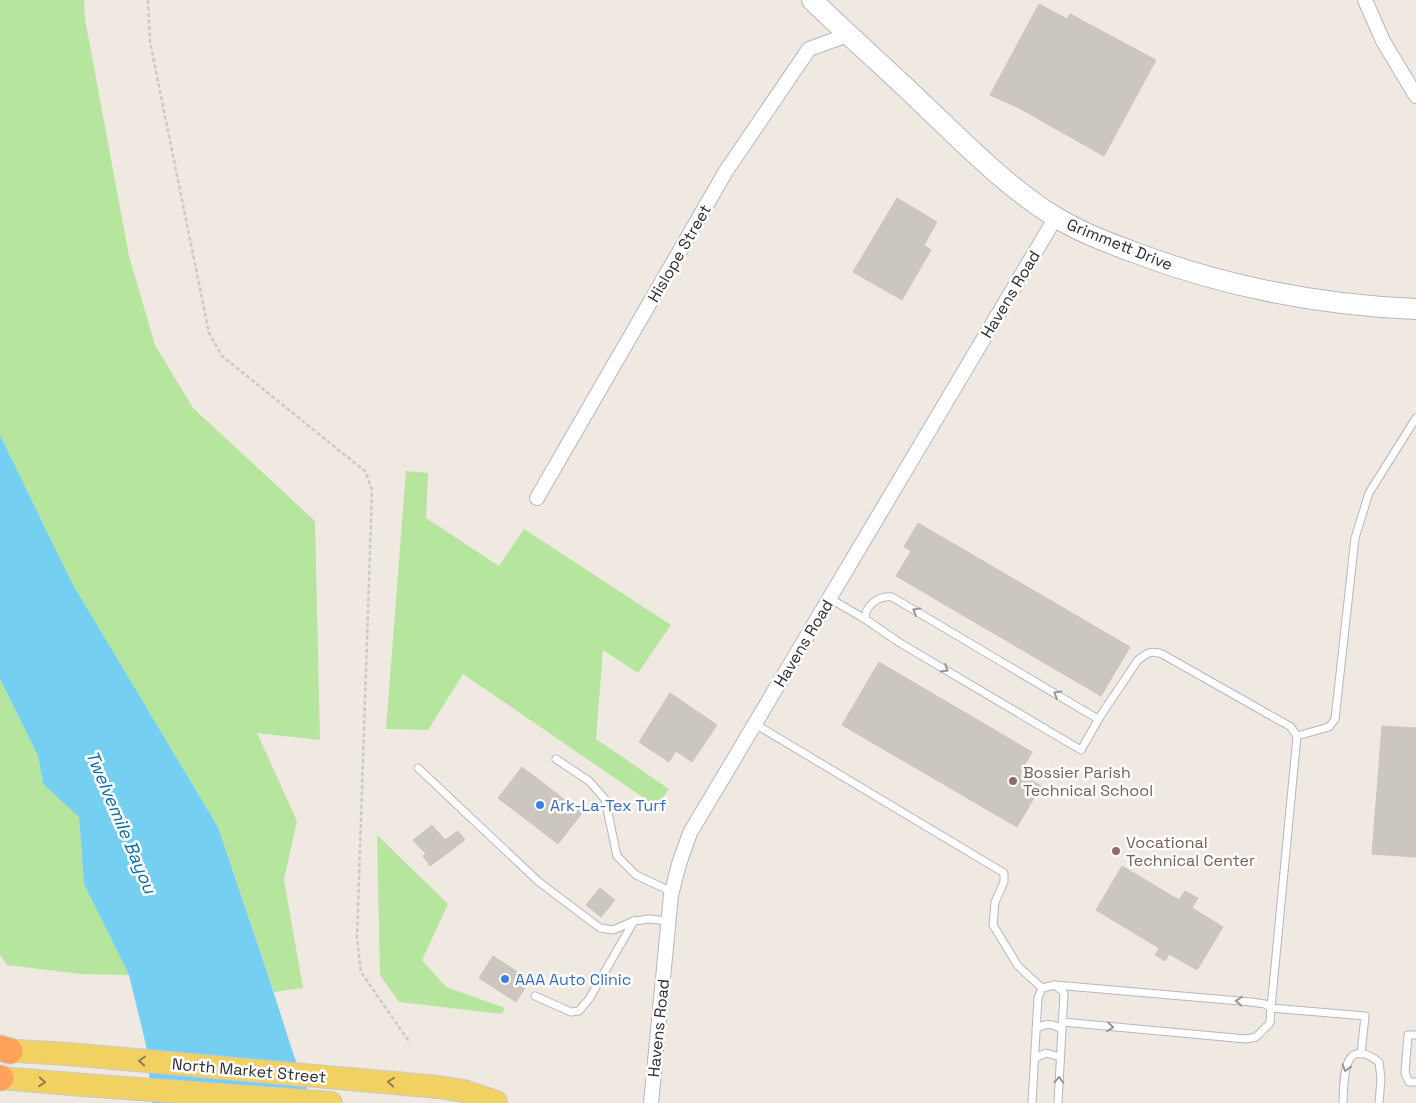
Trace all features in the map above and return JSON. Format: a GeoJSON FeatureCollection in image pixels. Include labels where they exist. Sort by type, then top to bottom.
{"type":"FeatureCollection","features":[{"type":"Feature","properties":{"kind":"main road","name":"Grimmett Drive"},"geometry":{"type":"LineString","coordinates":[[812,0],[960,140],[1024,194],[1056,217],[1101,240],[1193,273],[1305,298],[1367,306],[1416,309]]}},
{"type":"Feature","properties":{"kind":"main road","name":"North Market Street"},"geometry":{"type":"LineString","coordinates":[[3,1050],[68,1054],[439,1087],[463,1091],[494,1103],[505,1103]]}},
{"type":"Feature","properties":{"kind":"main road","name":"North Market Street"},"geometry":{"type":"LineString","coordinates":[[0,1078],[84,1086],[331,1103]]}},
{"type":"Feature","properties":{"kind":"street"},"geometry":{"type":"LineString","coordinates":[[1365,0],[1383,40],[1416,96]]}},
{"type":"Feature","properties":{"kind":"street","name":"Hislope Street"},"geometry":{"type":"LineString","coordinates":[[537,498],[726,172],[809,49],[848,35]]}},
{"type":"Feature","properties":{"kind":"street","name":"Havens Road"},"geometry":{"type":"LineString","coordinates":[[651,1103],[672,892],[690,833],[1056,217]]}},
{"type":"Feature","properties":{"kind":"lane"},"geometry":{"type":"LineString","coordinates":[[1297,736],[1329,727],[1336,719],[1355,538],[1369,493],[1416,418]]}},
{"type":"Feature","properties":{"kind":"lane"},"geometry":{"type":"LineString","coordinates":[[865,619],[868,608],[874,602],[886,596],[892,597],[1098,719]]}},
{"type":"Feature","properties":{"kind":"lane"},"geometry":{"type":"LineString","coordinates":[[830,598],[900,643],[1081,750],[1098,719],[1138,660],[1146,653],[1153,651],[1162,654],[1291,727],[1297,736],[1270,1023],[1256,1037],[1246,1039],[1049,1024],[1044,1024],[1036,1029]]}},
{"type":"Feature","properties":{"kind":"lane"},"geometry":{"type":"LineString","coordinates":[[755,724],[1004,873],[1004,882],[995,902],[993,925],[1018,966],[1042,988]]}},
{"type":"Feature","properties":{"kind":"lane"},"geometry":{"type":"LineString","coordinates":[[556,759],[588,781],[605,799],[617,856],[636,875],[672,892]]}},
{"type":"Feature","properties":{"kind":"lane"},"geometry":{"type":"LineString","coordinates":[[418,768],[539,882],[600,928],[613,930],[634,921],[650,919],[669,921]]}},
{"type":"Feature","properties":{"kind":"lane"},"geometry":{"type":"LineString","coordinates":[[535,996],[571,1012],[579,1011],[589,999],[634,921]]}},
{"type":"Feature","properties":{"kind":"lane"},"geometry":{"type":"LineString","coordinates":[[1042,988],[1055,985],[1251,1002],[1265,1004],[1271,1008],[1366,1016],[1362,1054]]}},
{"type":"Feature","properties":{"kind":"lane"},"geometry":{"type":"LineString","coordinates":[[1055,985],[1064,993],[1058,1103]]}},
{"type":"Feature","properties":{"kind":"lane"},"geometry":{"type":"LineString","coordinates":[[1032,1103],[1038,998],[1042,988]]}},
{"type":"Feature","properties":{"kind":"lane"},"geometry":{"type":"LineString","coordinates":[[1416,1035],[1408,1035],[1405,1073],[1409,1082],[1416,1082]]}},
{"type":"Feature","properties":{"kind":"lane"},"geometry":{"type":"LineString","coordinates":[[1035,1058],[1046,1053],[1060,1058]]}},
{"type":"Feature","properties":{"kind":"lane"},"geometry":{"type":"LineString","coordinates":[[1343,1103],[1345,1065],[1352,1057],[1362,1054],[1378,1062],[1380,1079],[1379,1103]]}},
{"type":"Feature","properties":{"kind":"path"},"geometry":{"type":"LineString","coordinates":[[148,0],[150,42],[209,333],[222,356],[366,472],[372,491],[357,938],[361,972],[410,1043]]}},
{"type":"Feature","properties":{"kind":"green space"},"geometry":{"type":"Polygon","coordinates":[[[0,0],[84,0],[85,19],[129,256],[155,345],[193,408],[315,521],[320,740],[257,733],[297,821],[284,880],[303,988],[274,992],[218,827],[72,583],[0,435],[0,0]]]}},
{"type":"Feature","properties":{"kind":"green space"},"geometry":{"type":"Polygon","coordinates":[[[406,471],[428,473],[426,518],[499,566],[524,529],[671,625],[638,673],[603,650],[596,739],[669,789],[657,807],[463,674],[428,730],[386,729],[406,471]]]}},
{"type":"Feature","properties":{"kind":"green space"},"geometry":{"type":"Polygon","coordinates":[[[0,679],[38,756],[43,784],[79,817],[84,884],[129,975],[80,974],[7,965],[0,955],[0,679]]]}},
{"type":"Feature","properties":{"kind":"green space"},"geometry":{"type":"Polygon","coordinates":[[[377,835],[448,904],[422,960],[446,987],[505,1008],[502,1014],[399,1002],[380,975],[377,835]]]}},
{"type":"Feature","properties":{"kind":"water","name":"Twelvemile Bayou"},"geometry":{"type":"Polygon","coordinates":[[[0,435],[72,583],[218,827],[294,1056],[313,1103],[152,1103],[146,1045],[129,975],[84,884],[79,817],[43,784],[38,756],[0,679],[0,435]]]}},
{"type":"Feature","properties":{"kind":"building"},"geometry":{"type":"Polygon","coordinates":[[[1039,4],[1067,19],[1070,14],[1156,60],[1104,156],[1019,108],[990,95],[1039,4]]]}},
{"type":"Feature","properties":{"kind":"building"},"geometry":{"type":"Polygon","coordinates":[[[897,198],[937,222],[924,245],[931,250],[902,300],[853,272],[897,198]]]}},
{"type":"Feature","properties":{"kind":"building"},"geometry":{"type":"Polygon","coordinates":[[[918,523],[1130,647],[1101,696],[896,576],[911,551],[904,547],[918,523]]]}},
{"type":"Feature","properties":{"kind":"building"},"geometry":{"type":"Polygon","coordinates":[[[879,662],[1032,752],[1020,774],[1041,786],[1017,827],[842,725],[879,662]]]}},
{"type":"Feature","properties":{"kind":"building"},"geometry":{"type":"Polygon","coordinates":[[[670,693],[717,725],[692,762],[676,751],[669,762],[639,742],[670,693]]]}},
{"type":"Feature","properties":{"kind":"building"},"geometry":{"type":"Polygon","coordinates":[[[1382,726],[1416,728],[1416,857],[1372,854],[1382,726]]]}},
{"type":"Feature","properties":{"kind":"building","name":"Ark-La-Tex Turf"},"geometry":{"type":"Polygon","coordinates":[[[522,767],[582,813],[558,844],[498,798],[522,767]]]}},
{"type":"Feature","properties":{"kind":"building"},"geometry":{"type":"Polygon","coordinates":[[[432,825],[445,840],[458,831],[465,840],[430,866],[423,856],[426,854],[413,840],[432,825]]]}},
{"type":"Feature","properties":{"kind":"building"},"geometry":{"type":"Polygon","coordinates":[[[1122,866],[1179,900],[1185,891],[1198,898],[1192,908],[1223,927],[1197,970],[1169,954],[1165,961],[1155,955],[1159,948],[1096,910],[1122,866]]]}},
{"type":"Feature","properties":{"kind":"building"},"geometry":{"type":"Polygon","coordinates":[[[600,888],[615,900],[601,917],[586,905],[600,888]]]}},
{"type":"Feature","properties":{"kind":"building","name":"AAA Auto Clinic"},"geometry":{"type":"Polygon","coordinates":[[[493,956],[530,980],[516,1002],[479,978],[493,956]]]}},
{"type":"Feature","properties":{"kind":"place","name":"Bossier Parish Technical School"},"geometry":{"type":"Point","coordinates":[1013,781]}},
{"type":"Feature","properties":{"kind":"place","name":"Ark-La-Tex Turf"},"geometry":{"type":"Point","coordinates":[540,805]}},
{"type":"Feature","properties":{"kind":"place","name":"Vocational Technical Center"},"geometry":{"type":"Point","coordinates":[1116,851]}},
{"type":"Feature","properties":{"kind":"place","name":"AAA Auto Clinic"},"geometry":{"type":"Point","coordinates":[505,979]}}]}
